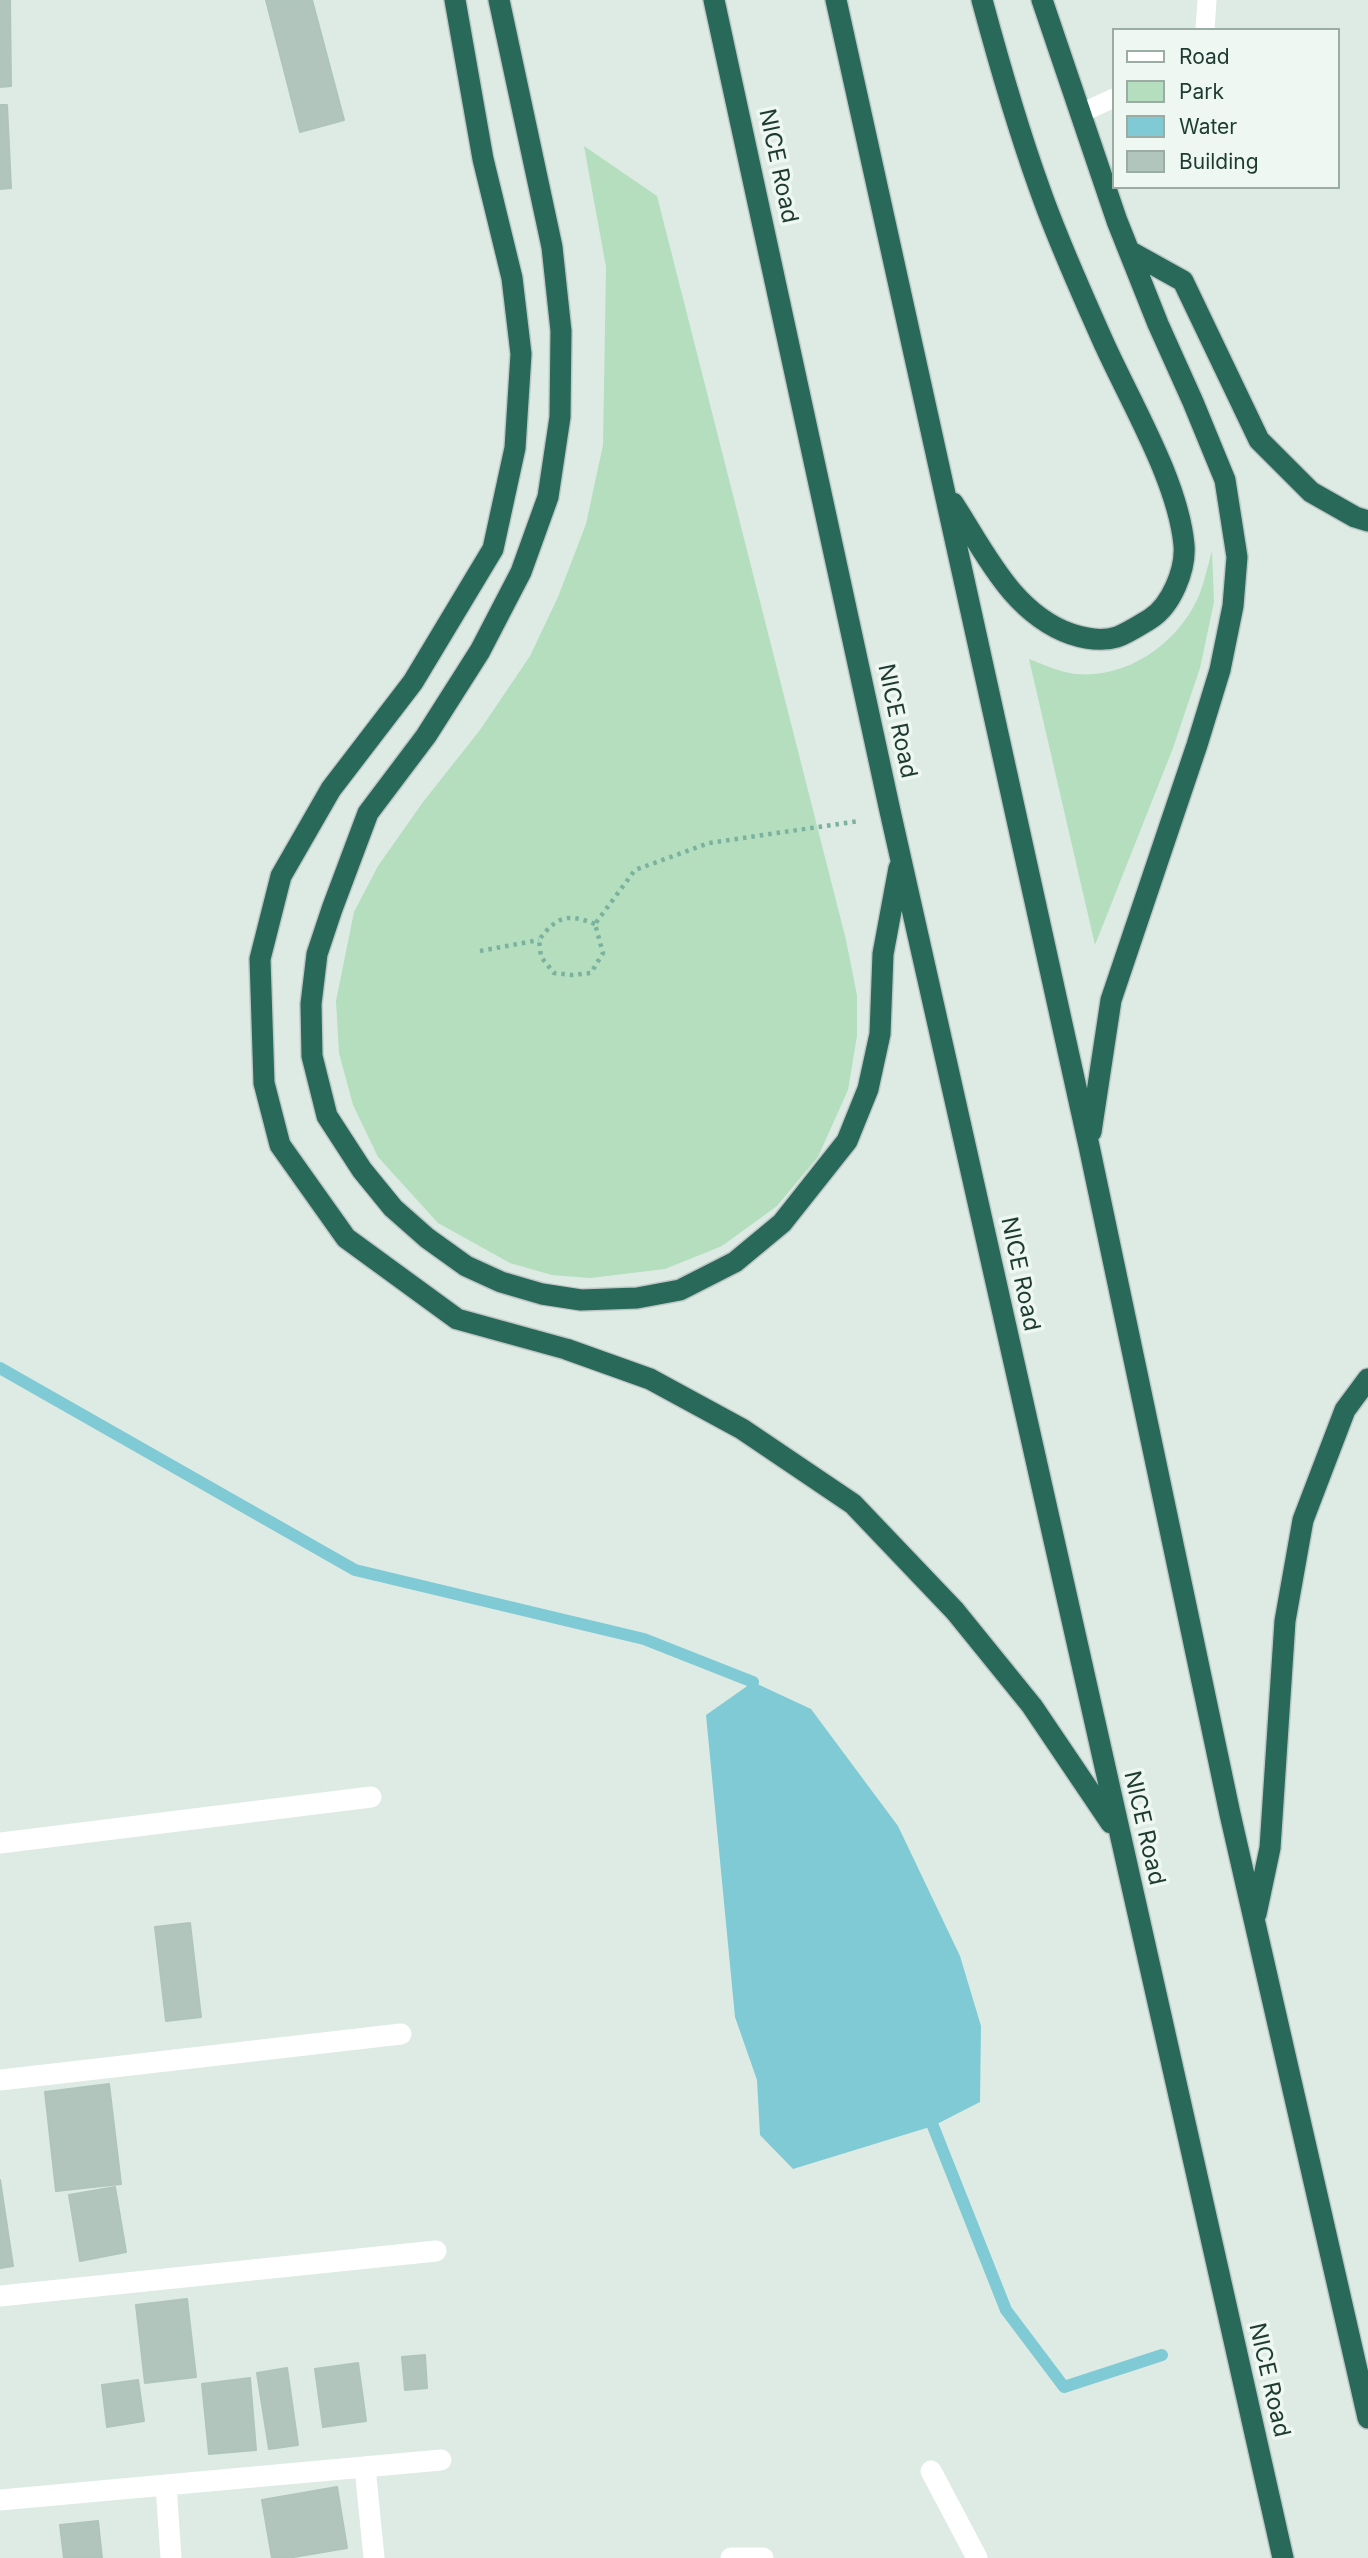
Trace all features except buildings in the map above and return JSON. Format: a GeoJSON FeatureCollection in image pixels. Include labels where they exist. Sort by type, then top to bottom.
{"type":"FeatureCollection","features":[{"type":"Feature","properties":{"kind":"highway"},"geometry":{"type":"LineString","coordinates":[[455,0],[484,159],[512,278],[521,354],[515,448],[493,549],[413,682],[331,789],[281,876],[260,959],[264,1083],[280,1144],[346,1238],[457,1320],[566,1349],[650,1379],[742,1429],[853,1504],[955,1611],[1032,1706],[1118,1833]]}},
{"type":"Feature","properties":{"kind":"highway"},"geometry":{"type":"LineString","coordinates":[[499,0],[552,247],[561,331],[560,417],[548,496],[521,572],[480,651],[426,736],[368,813],[332,909],[317,954],[312,1004],[312,1056],[327,1116],[362,1170],[393,1208],[427,1238],[466,1266],[501,1282],[542,1294],[581,1300],[637,1298],[680,1290],[735,1262],[782,1223],[847,1141],[868,1089],[880,1034],[883,954],[901,858]]}},
{"type":"Feature","properties":{"kind":"highway","name":"NICE Road"},"geometry":{"type":"LineString","coordinates":[[714,0],[891,817],[1283,2558]]}},
{"type":"Feature","properties":{"kind":"highway"},"geometry":{"type":"LineString","coordinates":[[836,0],[1089,1146],[1227,1800],[1368,2418]]}},
{"type":"Feature","properties":{"kind":"highway"},"geometry":{"type":"LineString","coordinates":[[946,492],[1010,591],[1034,615],[1057,629],[1089,640],[1116,637],[1153,618],[1168,601],[1175,586],[1182,566],[1184,547],[1174,500],[1102,339],[1039,188],[982,0]]}},
{"type":"Feature","properties":{"kind":"highway"},"geometry":{"type":"LineString","coordinates":[[1042,0],[1129,251],[1225,480],[1237,557],[1233,606],[1220,670],[1198,745],[1111,1000],[1089,1146]]}},
{"type":"Feature","properties":{"kind":"highway"},"geometry":{"type":"LineString","coordinates":[[1129,251],[1183,281],[1259,440],[1311,492],[1368,522]]}},
{"type":"Feature","properties":{"kind":"highway"},"geometry":{"type":"LineString","coordinates":[[1255,1921],[1270,1848],[1285,1620],[1303,1520],[1345,1410],[1368,1379]]}},
{"type":"Feature","properties":{"kind":"street"},"geometry":{"type":"LineString","coordinates":[[0,1843],[371,1797]]}},
{"type":"Feature","properties":{"kind":"street"},"geometry":{"type":"LineString","coordinates":[[0,2080],[401,2034]]}},
{"type":"Feature","properties":{"kind":"street"},"geometry":{"type":"LineString","coordinates":[[0,2296],[436,2251]]}},
{"type":"Feature","properties":{"kind":"street"},"geometry":{"type":"LineString","coordinates":[[0,2500],[442,2460]]}},
{"type":"Feature","properties":{"kind":"street"},"geometry":{"type":"LineString","coordinates":[[365,2467],[374,2558]]}},
{"type":"Feature","properties":{"kind":"street"},"geometry":{"type":"LineString","coordinates":[[931,2471],[977,2558]]}},
{"type":"Feature","properties":{"kind":"street"},"geometry":{"type":"LineString","coordinates":[[166,2485],[171,2558]]}},
{"type":"Feature","properties":{"kind":"street"},"geometry":{"type":"LineString","coordinates":[[731,2558],[763,2558]]}},
{"type":"Feature","properties":{"kind":"lane"},"geometry":{"type":"LineString","coordinates":[[1205,28],[1207,0]]}},
{"type":"Feature","properties":{"kind":"lane"},"geometry":{"type":"LineString","coordinates":[[1081,113],[1112,99]]}},
{"type":"Feature","properties":{"kind":"path"},"geometry":{"type":"LineString","coordinates":[[595,924],[635,870],[709,844],[891,817]]}},
{"type":"Feature","properties":{"kind":"path"},"geometry":{"type":"LineString","coordinates":[[480,951],[539,940],[550,926],[563,918],[581,919],[595,924]]}},
{"type":"Feature","properties":{"kind":"path"},"geometry":{"type":"LineString","coordinates":[[539,940],[541,957],[554,973],[591,973],[603,953],[595,924]]}},
{"type":"Feature","properties":{"kind":"green space"},"geometry":{"type":"Polygon","coordinates":[[[584,146],[657,196],[846,940],[857,995],[857,1036],[848,1090],[818,1157],[777,1206],[722,1246],[665,1269],[590,1278],[552,1275],[510,1263],[438,1223],[378,1157],[353,1105],[339,1053],[336,1001],[354,912],[378,866],[423,802],[480,730],[530,656],[558,597],[586,524],[603,445],[606,267],[584,146]]]}},
{"type":"Feature","properties":{"kind":"green space"},"geometry":{"type":"Polygon","coordinates":[[[1212,551],[1214,602],[1200,668],[1173,748],[1095,945],[1029,659],[1070,673],[1096,674],[1134,663],[1151,653],[1180,627],[1191,610],[1200,593],[1212,551]]]}},
{"type":"Feature","properties":{"kind":"water"},"geometry":{"type":"Polygon","coordinates":[[[753,1682],[811,1709],[898,1826],[960,1956],[981,2026],[980,2102],[933,2126],[793,2169],[760,2135],[757,2080],[735,2017],[706,1715],[753,1682]]]}},
{"type":"Feature","properties":{"kind":"waterway"},"geometry":{"type":"LineString","coordinates":[[0,1368],[355,1570],[644,1639],[753,1682]]}},
{"type":"Feature","properties":{"kind":"waterway"},"geometry":{"type":"LineString","coordinates":[[933,2126],[1006,2310],[1064,2387],[1162,2355]]}}]}
